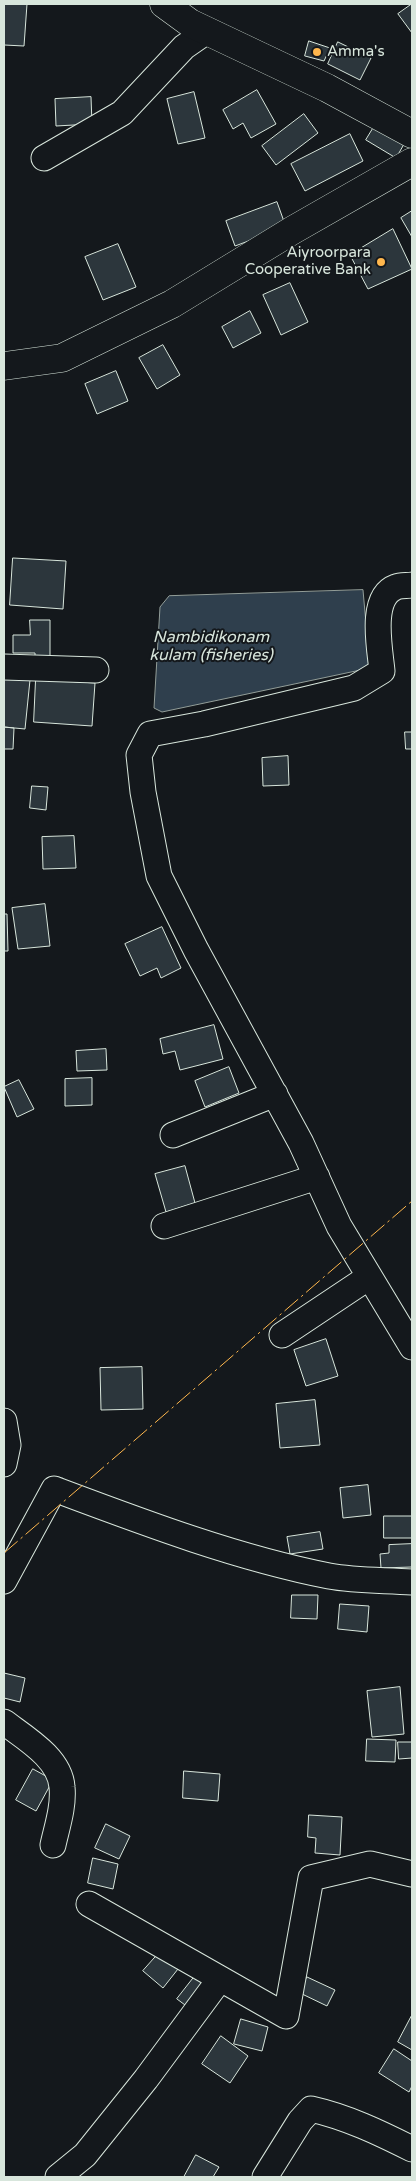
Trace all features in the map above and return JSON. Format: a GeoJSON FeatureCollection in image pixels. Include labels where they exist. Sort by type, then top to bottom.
{"type":"FeatureCollection","features":[{"type":"Feature","properties":{"kind":"main road"},"geometry":{"type":"LineString","coordinates":[[164,4],[190,23],[327,88],[412,134]]}},
{"type":"Feature","properties":{"kind":"main road"},"geometry":{"type":"LineString","coordinates":[[4,366],[62,358],[172,304],[293,230],[412,162]]}},
{"type":"Feature","properties":{"kind":"street"},"geometry":{"type":"LineString","coordinates":[[44,158],[122,113],[184,47],[207,31]]}},
{"type":"Feature","properties":{"kind":"street"},"geometry":{"type":"LineString","coordinates":[[412,585],[396,587],[386,594],[378,616],[382,671],[354,688],[204,724],[150,734],[139,755],[143,792],[159,876],[196,950],[301,1142],[339,1226],[412,1347]]}},
{"type":"Feature","properties":{"kind":"street"},"geometry":{"type":"LineString","coordinates":[[4,667],[96,670]]}},
{"type":"Feature","properties":{"kind":"street"},"geometry":{"type":"LineString","coordinates":[[173,1135],[275,1094]]}},
{"type":"Feature","properties":{"kind":"street"},"geometry":{"type":"LineString","coordinates":[[164,1226],[317,1177]]}},
{"type":"Feature","properties":{"kind":"street"},"geometry":{"type":"LineString","coordinates":[[282,1335],[369,1277]]}},
{"type":"Feature","properties":{"kind":"street"},"geometry":{"type":"LineString","coordinates":[[4,1422],[8,1445],[4,1464]]}},
{"type":"Feature","properties":{"kind":"street"},"geometry":{"type":"LineString","coordinates":[[4,1581],[54,1489],[148,1525],[272,1562],[330,1576],[412,1582]]}},
{"type":"Feature","properties":{"kind":"street"},"geometry":{"type":"LineString","coordinates":[[4,1722],[53,1762],[62,1786],[60,1816],[53,1845]]}},
{"type":"Feature","properties":{"kind":"street"},"geometry":{"type":"LineString","coordinates":[[89,1904],[286,2016],[311,1878],[370,1864],[412,1874]]}},
{"type":"Feature","properties":{"kind":"street"},"geometry":{"type":"LineString","coordinates":[[58,2177],[85,2155],[146,2079],[220,1979]]}},
{"type":"Feature","properties":{"kind":"street"},"geometry":{"type":"LineString","coordinates":[[264,2177],[300,2121],[311,2109],[326,2112],[374,2130],[412,2150]]}},
{"type":"Feature","properties":{"kind":"water","name":"Nambidikonam kulam (fisheries)"},"geometry":{"type":"Polygon","coordinates":[[[363,590],[370,668],[162,712],[154,708],[160,607],[169,596],[363,590]]]}},
{"type":"Feature","properties":{"kind":"building"},"geometry":{"type":"Polygon","coordinates":[[[4,4],[27,4],[24,46],[4,45],[4,4]]]}},
{"type":"Feature","properties":{"kind":"building"},"geometry":{"type":"Polygon","coordinates":[[[412,4],[412,33],[398,14],[412,4]]]}},
{"type":"Feature","properties":{"kind":"building","name":"Amma's"},"geometry":{"type":"Polygon","coordinates":[[[309,41],[330,48],[324,61],[305,56],[309,41]]]}},
{"type":"Feature","properties":{"kind":"building"},"geometry":{"type":"Polygon","coordinates":[[[338,42],[371,58],[360,80],[328,64],[338,42]]]}},
{"type":"Feature","properties":{"kind":"building"},"geometry":{"type":"Polygon","coordinates":[[[257,90],[276,124],[251,138],[243,123],[233,129],[223,110],[257,90]]]}},
{"type":"Feature","properties":{"kind":"building"},"geometry":{"type":"Polygon","coordinates":[[[194,92],[205,138],[178,144],[167,99],[194,92]]]}},
{"type":"Feature","properties":{"kind":"building"},"geometry":{"type":"Polygon","coordinates":[[[91,97],[92,124],[56,126],[55,99],[91,97]]]}},
{"type":"Feature","properties":{"kind":"building"},"geometry":{"type":"Polygon","coordinates":[[[304,114],[318,133],[276,165],[262,146],[304,114]]]}},
{"type":"Feature","properties":{"kind":"building"},"geometry":{"type":"Polygon","coordinates":[[[377,122],[407,139],[396,158],[366,140],[377,122]]]}},
{"type":"Feature","properties":{"kind":"building"},"geometry":{"type":"Polygon","coordinates":[[[350,134],[363,161],[305,191],[291,164],[350,134]]]}},
{"type":"Feature","properties":{"kind":"building"},"geometry":{"type":"Polygon","coordinates":[[[277,202],[286,227],[235,246],[226,221],[277,202]]]}},
{"type":"Feature","properties":{"kind":"building"},"geometry":{"type":"Polygon","coordinates":[[[412,211],[412,237],[401,218],[412,211]]]}},
{"type":"Feature","properties":{"kind":"building","name":"Aiyroorpara Cooperative Bank"},"geometry":{"type":"Polygon","coordinates":[[[393,229],[412,269],[368,289],[350,255],[393,229]]]}},
{"type":"Feature","properties":{"kind":"building"},"geometry":{"type":"Polygon","coordinates":[[[118,244],[136,287],[103,300],[85,257],[118,244]]]}},
{"type":"Feature","properties":{"kind":"building"},"geometry":{"type":"Polygon","coordinates":[[[290,283],[308,322],[281,335],[263,295],[290,283]]]}},
{"type":"Feature","properties":{"kind":"building"},"geometry":{"type":"Polygon","coordinates":[[[250,311],[261,333],[233,348],[222,327],[250,311]]]}},
{"type":"Feature","properties":{"kind":"building"},"geometry":{"type":"Polygon","coordinates":[[[163,345],[180,375],[157,389],[139,358],[163,345]]]}},
{"type":"Feature","properties":{"kind":"building"},"geometry":{"type":"Polygon","coordinates":[[[116,371],[128,401],[97,414],[85,384],[116,371]]]}},
{"type":"Feature","properties":{"kind":"building"},"geometry":{"type":"Polygon","coordinates":[[[13,558],[66,561],[63,609],[10,605],[13,558]]]}},
{"type":"Feature","properties":{"kind":"building"},"geometry":{"type":"Polygon","coordinates":[[[30,620],[50,620],[50,658],[35,658],[35,653],[13,653],[13,635],[30,635],[30,620]]]}},
{"type":"Feature","properties":{"kind":"building"},"geometry":{"type":"Polygon","coordinates":[[[4,678],[30,680],[25,729],[4,727],[4,678]]]}},
{"type":"Feature","properties":{"kind":"building"},"geometry":{"type":"Polygon","coordinates":[[[36,679],[95,683],[92,726],[34,722],[36,679]]]}},
{"type":"Feature","properties":{"kind":"building"},"geometry":{"type":"Polygon","coordinates":[[[4,727],[14,728],[13,749],[4,749],[4,727]]]}},
{"type":"Feature","properties":{"kind":"building"},"geometry":{"type":"Polygon","coordinates":[[[405,732],[412,732],[412,749],[406,749],[405,732]]]}},
{"type":"Feature","properties":{"kind":"building"},"geometry":{"type":"Polygon","coordinates":[[[288,756],[289,785],[263,786],[262,758],[288,756]]]}},
{"type":"Feature","properties":{"kind":"building"},"geometry":{"type":"Polygon","coordinates":[[[32,786],[48,787],[46,810],[30,808],[32,786]]]}},
{"type":"Feature","properties":{"kind":"building"},"geometry":{"type":"Polygon","coordinates":[[[74,836],[76,868],[43,869],[42,837],[74,836]]]}},
{"type":"Feature","properties":{"kind":"building"},"geometry":{"type":"Polygon","coordinates":[[[45,904],[50,946],[18,949],[12,908],[45,904]]]}},
{"type":"Feature","properties":{"kind":"building"},"geometry":{"type":"Polygon","coordinates":[[[4,914],[7,914],[8,951],[4,951],[4,914]]]}},
{"type":"Feature","properties":{"kind":"building"},"geometry":{"type":"Polygon","coordinates":[[[162,927],[181,968],[161,978],[157,968],[140,976],[125,944],[162,927]]]}},
{"type":"Feature","properties":{"kind":"building"},"geometry":{"type":"Polygon","coordinates":[[[214,1025],[223,1059],[180,1070],[175,1051],[163,1054],[160,1039],[214,1025]]]}},
{"type":"Feature","properties":{"kind":"building"},"geometry":{"type":"Polygon","coordinates":[[[106,1049],[107,1070],[77,1071],[76,1051],[106,1049]]]}},
{"type":"Feature","properties":{"kind":"building"},"geometry":{"type":"Polygon","coordinates":[[[229,1067],[239,1093],[205,1107],[195,1081],[229,1067]]]}},
{"type":"Feature","properties":{"kind":"building"},"geometry":{"type":"Polygon","coordinates":[[[92,1078],[92,1105],[65,1106],[65,1079],[92,1078]]]}},
{"type":"Feature","properties":{"kind":"building"},"geometry":{"type":"Polygon","coordinates":[[[19,1080],[34,1109],[17,1117],[4,1087],[19,1080]]]}},
{"type":"Feature","properties":{"kind":"building"},"geometry":{"type":"Polygon","coordinates":[[[185,1166],[195,1203],[166,1212],[155,1174],[185,1166]]]}},
{"type":"Feature","properties":{"kind":"building"},"geometry":{"type":"Polygon","coordinates":[[[326,1339],[338,1376],[306,1386],[294,1350],[326,1339]]]}},
{"type":"Feature","properties":{"kind":"building"},"geometry":{"type":"Polygon","coordinates":[[[142,1367],[143,1409],[101,1410],[100,1368],[142,1367]]]}},
{"type":"Feature","properties":{"kind":"building"},"geometry":{"type":"Polygon","coordinates":[[[315,1400],[320,1445],[280,1448],[276,1404],[315,1400]]]}},
{"type":"Feature","properties":{"kind":"building"},"geometry":{"type":"Polygon","coordinates":[[[368,1485],[371,1515],[343,1518],[340,1488],[368,1485]]]}},
{"type":"Feature","properties":{"kind":"building"},"geometry":{"type":"Polygon","coordinates":[[[384,1516],[412,1516],[412,1538],[384,1538],[384,1516]]]}},
{"type":"Feature","properties":{"kind":"building"},"geometry":{"type":"Polygon","coordinates":[[[320,1532],[323,1549],[290,1554],[287,1537],[320,1532]]]}},
{"type":"Feature","properties":{"kind":"building"},"geometry":{"type":"Polygon","coordinates":[[[412,1544],[412,1567],[381,1568],[380,1554],[389,1553],[389,1545],[412,1544]]]}},
{"type":"Feature","properties":{"kind":"building"},"geometry":{"type":"Polygon","coordinates":[[[292,1595],[318,1595],[317,1619],[291,1618],[292,1595]]]}},
{"type":"Feature","properties":{"kind":"building"},"geometry":{"type":"Polygon","coordinates":[[[340,1604],[369,1606],[367,1632],[338,1629],[340,1604]]]}},
{"type":"Feature","properties":{"kind":"building"},"geometry":{"type":"Polygon","coordinates":[[[4,1673],[25,1678],[20,1702],[4,1698],[4,1673]]]}},
{"type":"Feature","properties":{"kind":"building"},"geometry":{"type":"Polygon","coordinates":[[[400,1687],[404,1734],[372,1737],[367,1691],[400,1687]]]}},
{"type":"Feature","properties":{"kind":"building"},"geometry":{"type":"Polygon","coordinates":[[[367,1739],[396,1740],[395,1762],[366,1761],[367,1739]]]}},
{"type":"Feature","properties":{"kind":"building"},"geometry":{"type":"Polygon","coordinates":[[[398,1742],[412,1742],[412,1758],[399,1759],[398,1742]]]}},
{"type":"Feature","properties":{"kind":"building"},"geometry":{"type":"Polygon","coordinates":[[[33,1769],[53,1780],[36,1811],[16,1800],[33,1769]]]}},
{"type":"Feature","properties":{"kind":"building"},"geometry":{"type":"Polygon","coordinates":[[[184,1771],[220,1774],[218,1801],[183,1798],[184,1771]]]}},
{"type":"Feature","properties":{"kind":"building"},"geometry":{"type":"Polygon","coordinates":[[[309,1815],[342,1817],[340,1855],[315,1853],[316,1838],[308,1837],[309,1815]]]}},
{"type":"Feature","properties":{"kind":"building"},"geometry":{"type":"Polygon","coordinates":[[[106,1824],[130,1836],[119,1859],[95,1848],[106,1824]]]}},
{"type":"Feature","properties":{"kind":"building"},"geometry":{"type":"Polygon","coordinates":[[[93,1858],[118,1864],[113,1889],[88,1883],[93,1858]]]}},
{"type":"Feature","properties":{"kind":"building"},"geometry":{"type":"Polygon","coordinates":[[[159,1953],[178,1969],[163,1988],[143,1971],[159,1953]]]}},
{"type":"Feature","properties":{"kind":"building"},"geometry":{"type":"Polygon","coordinates":[[[195,1976],[210,1987],[193,2011],[177,1999],[195,1976]]]}},
{"type":"Feature","properties":{"kind":"building"},"geometry":{"type":"Polygon","coordinates":[[[307,1977],[335,1990],[327,2006],[300,1993],[307,1977]]]}},
{"type":"Feature","properties":{"kind":"building"},"geometry":{"type":"Polygon","coordinates":[[[412,2015],[412,2050],[398,2042],[412,2015]]]}},
{"type":"Feature","properties":{"kind":"building"},"geometry":{"type":"Polygon","coordinates":[[[241,2019],[268,2027],[262,2051],[234,2044],[241,2019]]]}},
{"type":"Feature","properties":{"kind":"building"},"geometry":{"type":"Polygon","coordinates":[[[221,2036],[248,2056],[230,2083],[202,2064],[221,2036]]]}},
{"type":"Feature","properties":{"kind":"building"},"geometry":{"type":"Polygon","coordinates":[[[394,2049],[412,2061],[412,2086],[409,2092],[379,2073],[394,2049]]]}},
{"type":"Feature","properties":{"kind":"building"},"geometry":{"type":"Polygon","coordinates":[[[196,2155],[219,2167],[213,2177],[184,2177],[196,2155]]]}},
{"type":"Feature","properties":{"kind":"power"},"geometry":{"type":"LineString","coordinates":[[4,1553],[412,1201]]}},
{"type":"Feature","properties":{"kind":"place","name":"Amma's"},"geometry":{"type":"Point","coordinates":[317,52]}},
{"type":"Feature","properties":{"kind":"place","name":"Aiyroorpara Cooperative Bank"},"geometry":{"type":"Point","coordinates":[381,262]}}]}
